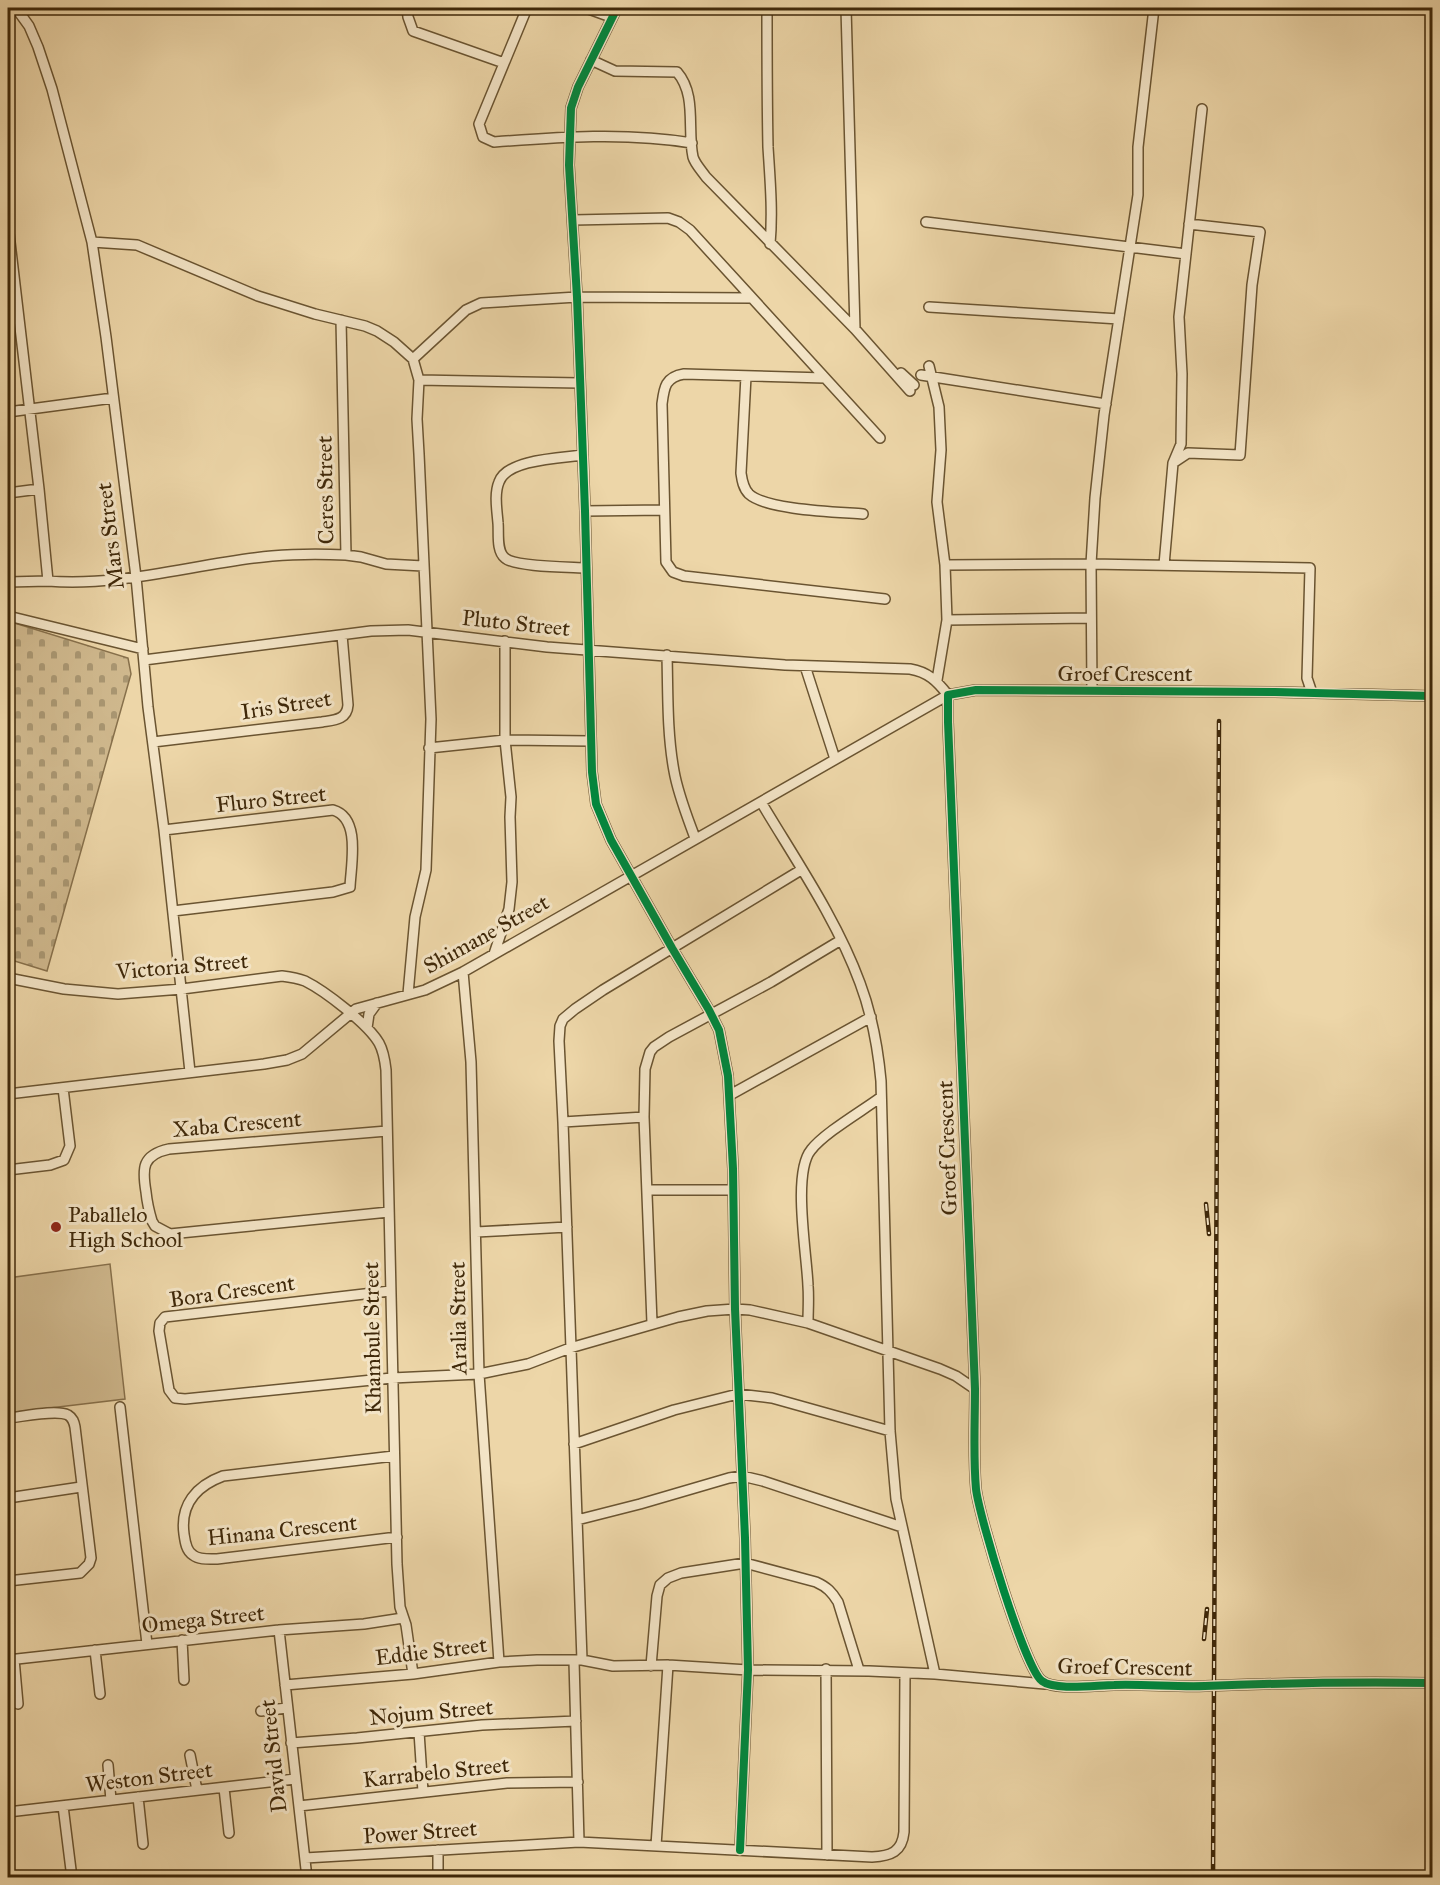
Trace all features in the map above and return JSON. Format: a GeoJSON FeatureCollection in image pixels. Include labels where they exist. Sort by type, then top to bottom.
{"type":"FeatureCollection","features":[{"type":"Feature","properties":{"kind":"street","name":"Mars Street"},"geometry":{"type":"LineString","coordinates":[[16,8],[34,36],[52,89],[92,242],[136,577],[190,1072]]}},
{"type":"Feature","properties":{"kind":"street"},"geometry":{"type":"LineString","coordinates":[[408,8],[408,17],[413,31],[504,63]]}},
{"type":"Feature","properties":{"kind":"street"},"geometry":{"type":"LineString","coordinates":[[527,8],[479,124],[483,137],[494,142],[570,136],[661,138],[692,143]]}},
{"type":"Feature","properties":{"kind":"street"},"geometry":{"type":"LineString","coordinates":[[586,8],[611,17]]}},
{"type":"Feature","properties":{"kind":"street"},"geometry":{"type":"LineString","coordinates":[[617,8],[578,87],[571,108],[569,165],[577,297],[593,788],[602,820],[672,948],[712,1015],[722,1044],[729,1095],[733,1190],[748,1670],[740,1850]]}},
{"type":"Feature","properties":{"kind":"street"},"geometry":{"type":"LineString","coordinates":[[767,8],[772,218],[770,244]]}},
{"type":"Feature","properties":{"kind":"street"},"geometry":{"type":"LineString","coordinates":[[846,8],[855,329]]}},
{"type":"Feature","properties":{"kind":"street"},"geometry":{"type":"LineString","coordinates":[[1092,692],[1090,618],[1095,498],[1106,404],[1138,195],[1138,147],[1154,8]]}},
{"type":"Feature","properties":{"kind":"street"},"geometry":{"type":"LineString","coordinates":[[591,60],[615,70],[677,72],[683,79],[688,96],[694,159],[706,177],[770,244],[855,329],[912,388],[851,328],[855,174]]}},
{"type":"Feature","properties":{"kind":"street"},"geometry":{"type":"LineString","coordinates":[[1164,565],[1173,463],[1181,444],[1182,374],[1179,317],[1203,109]]}},
{"type":"Feature","properties":{"kind":"street"},"geometry":{"type":"LineString","coordinates":[[573,220],[668,218],[679,222],[690,230],[880,438]]}},
{"type":"Feature","properties":{"kind":"street"},"geometry":{"type":"LineString","coordinates":[[926,222],[1186,254]]}},
{"type":"Feature","properties":{"kind":"street"},"geometry":{"type":"LineString","coordinates":[[1173,463],[1188,453],[1239,455],[1252,285],[1260,232],[1189,224]]}},
{"type":"Feature","properties":{"kind":"street"},"geometry":{"type":"LineString","coordinates":[[8,225],[48,581]]}},
{"type":"Feature","properties":{"kind":"street"},"geometry":{"type":"LineString","coordinates":[[92,242],[137,245],[258,296],[377,331],[394,342],[412,359],[419,380],[417,419],[431,719],[426,870],[415,917],[408,994]]}},
{"type":"Feature","properties":{"kind":"street"},"geometry":{"type":"LineString","coordinates":[[412,359],[458,317],[481,303],[577,297],[752,298]]}},
{"type":"Feature","properties":{"kind":"street"},"geometry":{"type":"LineString","coordinates":[[929,307],[1119,319]]}},
{"type":"Feature","properties":{"kind":"street","name":"Ceres Street"},"geometry":{"type":"LineString","coordinates":[[8,582],[63,582],[136,577],[271,556],[345,555],[341,320]]}},
{"type":"Feature","properties":{"kind":"street"},"geometry":{"type":"LineString","coordinates":[[929,366],[939,407],[941,450],[937,502],[945,565],[947,620],[937,680],[948,695]]}},
{"type":"Feature","properties":{"kind":"street"},"geometry":{"type":"LineString","coordinates":[[825,378],[684,374],[677,375],[666,382],[662,404],[666,562],[676,574],[885,599]]}},
{"type":"Feature","properties":{"kind":"street"},"geometry":{"type":"LineString","coordinates":[[921,375],[1106,404]]}},
{"type":"Feature","properties":{"kind":"street"},"geometry":{"type":"LineString","coordinates":[[746,376],[741,473],[748,493],[761,502],[781,506],[863,514]]}},
{"type":"Feature","properties":{"kind":"street"},"geometry":{"type":"LineString","coordinates":[[419,380],[580,383]]}},
{"type":"Feature","properties":{"kind":"street"},"geometry":{"type":"LineString","coordinates":[[8,412],[113,399]]}},
{"type":"Feature","properties":{"kind":"street"},"geometry":{"type":"LineString","coordinates":[[583,455],[522,464],[512,468],[501,477],[496,493],[499,547],[505,558],[528,564],[586,567]]}},
{"type":"Feature","properties":{"kind":"street"},"geometry":{"type":"LineString","coordinates":[[8,493],[39,489]]}},
{"type":"Feature","properties":{"kind":"street"},"geometry":{"type":"LineString","coordinates":[[585,511],[664,510]]}},
{"type":"Feature","properties":{"kind":"street"},"geometry":{"type":"LineString","coordinates":[[345,555],[386,564],[423,566]]}},
{"type":"Feature","properties":{"kind":"street"},"geometry":{"type":"LineString","coordinates":[[945,565],[1091,564],[1310,568],[1307,678],[1312,693]]}},
{"type":"Feature","properties":{"kind":"street"},"geometry":{"type":"LineString","coordinates":[[8,616],[143,649]]}},
{"type":"Feature","properties":{"kind":"street"},"geometry":{"type":"LineString","coordinates":[[947,620],[1090,618]]}},
{"type":"Feature","properties":{"kind":"street","name":"Pluto Street"},"geometry":{"type":"LineString","coordinates":[[144,660],[393,630],[588,650],[805,666],[910,669],[920,670],[937,680]]}},
{"type":"Feature","properties":{"kind":"street","name":"Iris Street"},"geometry":{"type":"LineString","coordinates":[[153,742],[341,718],[348,711],[342,635]]}},
{"type":"Feature","properties":{"kind":"street"},"geometry":{"type":"LineString","coordinates":[[494,954],[509,909],[512,882],[511,797],[506,740],[505,641]]}},
{"type":"Feature","properties":{"kind":"street"},"geometry":{"type":"LineString","coordinates":[[667,655],[669,724],[674,773],[695,838]]}},
{"type":"Feature","properties":{"kind":"street"},"geometry":{"type":"LineString","coordinates":[[805,666],[835,759]]}},
{"type":"Feature","properties":{"kind":"street","name":"Groef Crescent"},"geometry":{"type":"LineString","coordinates":[[1432,696],[976,690],[948,695],[975,1389],[976,1490],[993,1556],[1034,1673],[1045,1684],[1074,1686],[1432,1683]]}},
{"type":"Feature","properties":{"kind":"street","name":"Shimane Street"},"geometry":{"type":"LineString","coordinates":[[8,1094],[287,1060],[302,1054],[356,1009],[432,987],[463,972],[948,695]]}},
{"type":"Feature","properties":{"kind":"street"},"geometry":{"type":"LineString","coordinates":[[429,747],[506,740],[590,741]]}},
{"type":"Feature","properties":{"kind":"street"},"geometry":{"type":"LineString","coordinates":[[761,802],[841,940],[860,981],[878,1050],[893,1477],[935,1674]]}},
{"type":"Feature","properties":{"kind":"street","name":"Fluro Street"},"geometry":{"type":"LineString","coordinates":[[164,830],[333,810],[348,820],[352,836],[350,887],[333,892],[173,911]]}},
{"type":"Feature","properties":{"kind":"street"},"geometry":{"type":"LineString","coordinates":[[579,1842],[576,1721],[577,1520],[560,1026],[563,1019],[574,1009],[603,990],[801,870]]}},
{"type":"Feature","properties":{"kind":"street"},"geometry":{"type":"LineString","coordinates":[[652,1323],[644,1117],[645,1069],[650,1052],[669,1037],[712,1015],[841,940]]}},
{"type":"Feature","properties":{"kind":"street","name":"Aralia Street"},"geometry":{"type":"LineString","coordinates":[[463,972],[471,1062],[478,1374],[499,1662]]}},
{"type":"Feature","properties":{"kind":"street","name":"Victoria Street"},"geometry":{"type":"LineString","coordinates":[[8,978],[64,989],[118,994],[182,989],[282,976],[295,977],[319,990],[349,1014]]}},
{"type":"Feature","properties":{"kind":"street"},"geometry":{"type":"LineString","coordinates":[[367,1028],[369,1014],[377,1004]]}},
{"type":"Feature","properties":{"kind":"street","name":"Khambule Street"},"geometry":{"type":"LineString","coordinates":[[349,1014],[367,1028],[379,1044],[385,1060],[397,1537],[400,1602],[406,1625],[413,1674]]}},
{"type":"Feature","properties":{"kind":"street"},"geometry":{"type":"LineString","coordinates":[[729,1095],[871,1017]]}},
{"type":"Feature","properties":{"kind":"street"},"geometry":{"type":"LineString","coordinates":[[8,1170],[50,1165],[64,1160],[70,1146],[63,1088]]}},
{"type":"Feature","properties":{"kind":"street"},"geometry":{"type":"LineString","coordinates":[[808,1323],[809,1288],[802,1218],[802,1179],[806,1156],[822,1139],[881,1097]]}},
{"type":"Feature","properties":{"kind":"street"},"geometry":{"type":"LineString","coordinates":[[563,1122],[644,1117]]}},
{"type":"Feature","properties":{"kind":"street","name":"Xaba Crescent"},"geometry":{"type":"LineString","coordinates":[[387,1131],[169,1149],[149,1158],[143,1175],[152,1221],[155,1226],[170,1234],[389,1212]]}},
{"type":"Feature","properties":{"kind":"street"},"geometry":{"type":"LineString","coordinates":[[647,1190],[733,1190]]}},
{"type":"Feature","properties":{"kind":"street"},"geometry":{"type":"LineString","coordinates":[[476,1232],[567,1227]]}},
{"type":"Feature","properties":{"kind":"street","name":"Bora Crescent"},"geometry":{"type":"LineString","coordinates":[[390,1291],[170,1315],[162,1320],[159,1327],[168,1390],[178,1399],[392,1378]]}},
{"type":"Feature","properties":{"kind":"street"},"geometry":{"type":"LineString","coordinates":[[392,1378],[478,1374],[528,1364],[570,1348],[652,1323],[707,1311],[735,1309],[750,1310],[808,1323],[940,1369],[956,1376],[975,1389]]}},
{"type":"Feature","properties":{"kind":"street"},"geometry":{"type":"LineString","coordinates":[[574,1444],[674,1410],[738,1394],[772,1398],[890,1431]]}},
{"type":"Feature","properties":{"kind":"street"},"geometry":{"type":"LineString","coordinates":[[120,1407],[147,1644]]}},
{"type":"Feature","properties":{"kind":"street"},"geometry":{"type":"LineString","coordinates":[[8,1418],[54,1413],[69,1416],[75,1427],[91,1558],[85,1570],[80,1573],[8,1581]]}},
{"type":"Feature","properties":{"kind":"street","name":"Hinana Crescent"},"geometry":{"type":"LineString","coordinates":[[394,1456],[223,1476],[206,1484],[190,1500],[185,1509],[183,1527],[190,1553],[204,1559],[397,1537]]}},
{"type":"Feature","properties":{"kind":"street"},"geometry":{"type":"LineString","coordinates":[[577,1520],[640,1504],[718,1480],[742,1476],[763,1480],[902,1527]]}},
{"type":"Feature","properties":{"kind":"street"},"geometry":{"type":"LineString","coordinates":[[8,1498],[81,1487]]}},
{"type":"Feature","properties":{"kind":"street"},"geometry":{"type":"LineString","coordinates":[[651,1665],[660,1585],[668,1578],[681,1573],[745,1563],[816,1582],[833,1593],[838,1602],[859,1670]]}},
{"type":"Feature","properties":{"kind":"street","name":"Omega Street"},"geometry":{"type":"LineString","coordinates":[[11,1659],[279,1630],[364,1624],[403,1617]]}},
{"type":"Feature","properties":{"kind":"street","name":"David Street"},"geometry":{"type":"LineString","coordinates":[[279,1630],[307,1878]]}},
{"type":"Feature","properties":{"kind":"street"},"geometry":{"type":"LineString","coordinates":[[183,1640],[184,1680]]}},
{"type":"Feature","properties":{"kind":"street"},"geometry":{"type":"LineString","coordinates":[[95,1650],[100,1694]]}},
{"type":"Feature","properties":{"kind":"street"},"geometry":{"type":"LineString","coordinates":[[11,1659],[18,1704]]}},
{"type":"Feature","properties":{"kind":"street","name":"Eddie Street"},"geometry":{"type":"LineString","coordinates":[[285,1685],[537,1660],[578,1660],[613,1666],[668,1665],[748,1670],[859,1670],[1045,1684]]}},
{"type":"Feature","properties":{"kind":"street"},"geometry":{"type":"LineString","coordinates":[[656,1846],[668,1665]]}},
{"type":"Feature","properties":{"kind":"street"},"geometry":{"type":"LineString","coordinates":[[826,1669],[826,1855]]}},
{"type":"Feature","properties":{"kind":"street","name":"Power Street"},"geometry":{"type":"LineString","coordinates":[[305,1858],[579,1842],[884,1857],[900,1847],[903,1841],[905,1673]]}},
{"type":"Feature","properties":{"kind":"street"},"geometry":{"type":"LineString","coordinates":[[261,1711],[287,1707]]}},
{"type":"Feature","properties":{"kind":"street","name":"Nojum Street"},"geometry":{"type":"LineString","coordinates":[[291,1743],[482,1725],[576,1721]]}},
{"type":"Feature","properties":{"kind":"street"},"geometry":{"type":"LineString","coordinates":[[419,1732],[423,1792]]}},
{"type":"Feature","properties":{"kind":"street"},"geometry":{"type":"LineString","coordinates":[[190,1755],[197,1790]]}},
{"type":"Feature","properties":{"kind":"street"},"geometry":{"type":"LineString","coordinates":[[108,1765],[111,1800]]}},
{"type":"Feature","properties":{"kind":"street","name":"Weston Street"},"geometry":{"type":"LineString","coordinates":[[8,1812],[295,1779]]}},
{"type":"Feature","properties":{"kind":"street","name":"Karrabelo Street"},"geometry":{"type":"LineString","coordinates":[[299,1806],[507,1783],[578,1782]]}},
{"type":"Feature","properties":{"kind":"street"},"geometry":{"type":"LineString","coordinates":[[224,1788],[229,1833]]}},
{"type":"Feature","properties":{"kind":"street"},"geometry":{"type":"LineString","coordinates":[[138,1797],[143,1844]]}},
{"type":"Feature","properties":{"kind":"street"},"geometry":{"type":"LineString","coordinates":[[63,1806],[72,1878]]}},
{"type":"Feature","properties":{"kind":"street"},"geometry":{"type":"LineString","coordinates":[[438,1850],[438,1878]]}},
{"type":"Feature","properties":{"kind":"green space"},"geometry":{"type":"Polygon","coordinates":[[[8,621],[128,658],[131,674],[47,971],[8,959],[8,621]]]}},
{"type":"Feature","properties":{"kind":"green space"},"geometry":{"type":"Polygon","coordinates":[[[110,1264],[125,1399],[8,1413],[8,1278],[110,1264]]]}},
{"type":"Feature","properties":{"kind":"railway"},"geometry":{"type":"LineString","coordinates":[[1213,1878],[1219,721]]}},
{"type":"Feature","properties":{"kind":"railway"},"geometry":{"type":"LineString","coordinates":[[1206,1204],[1209,1234]]}},
{"type":"Feature","properties":{"kind":"railway"},"geometry":{"type":"LineString","coordinates":[[1204,1639],[1207,1609]]}},
{"type":"Feature","properties":{"kind":"cycle path"},"geometry":{"type":"LineString","coordinates":[[617,8],[578,87],[571,108],[569,165],[577,297],[592,772],[596,804],[611,840],[719,1030],[728,1076],[733,1169],[735,1309],[748,1670],[740,1850]]}},
{"type":"Feature","properties":{"kind":"cycle path"},"geometry":{"type":"LineString","coordinates":[[1432,696],[1275,692],[976,690],[948,695],[975,1389],[976,1489],[985,1529],[1004,1591],[1034,1670],[1042,1681],[1066,1687],[1432,1683]]}},
{"type":"Feature","properties":{"kind":"place","name":"Paballelo High School"},"geometry":{"type":"Point","coordinates":[56,1227]}}]}
